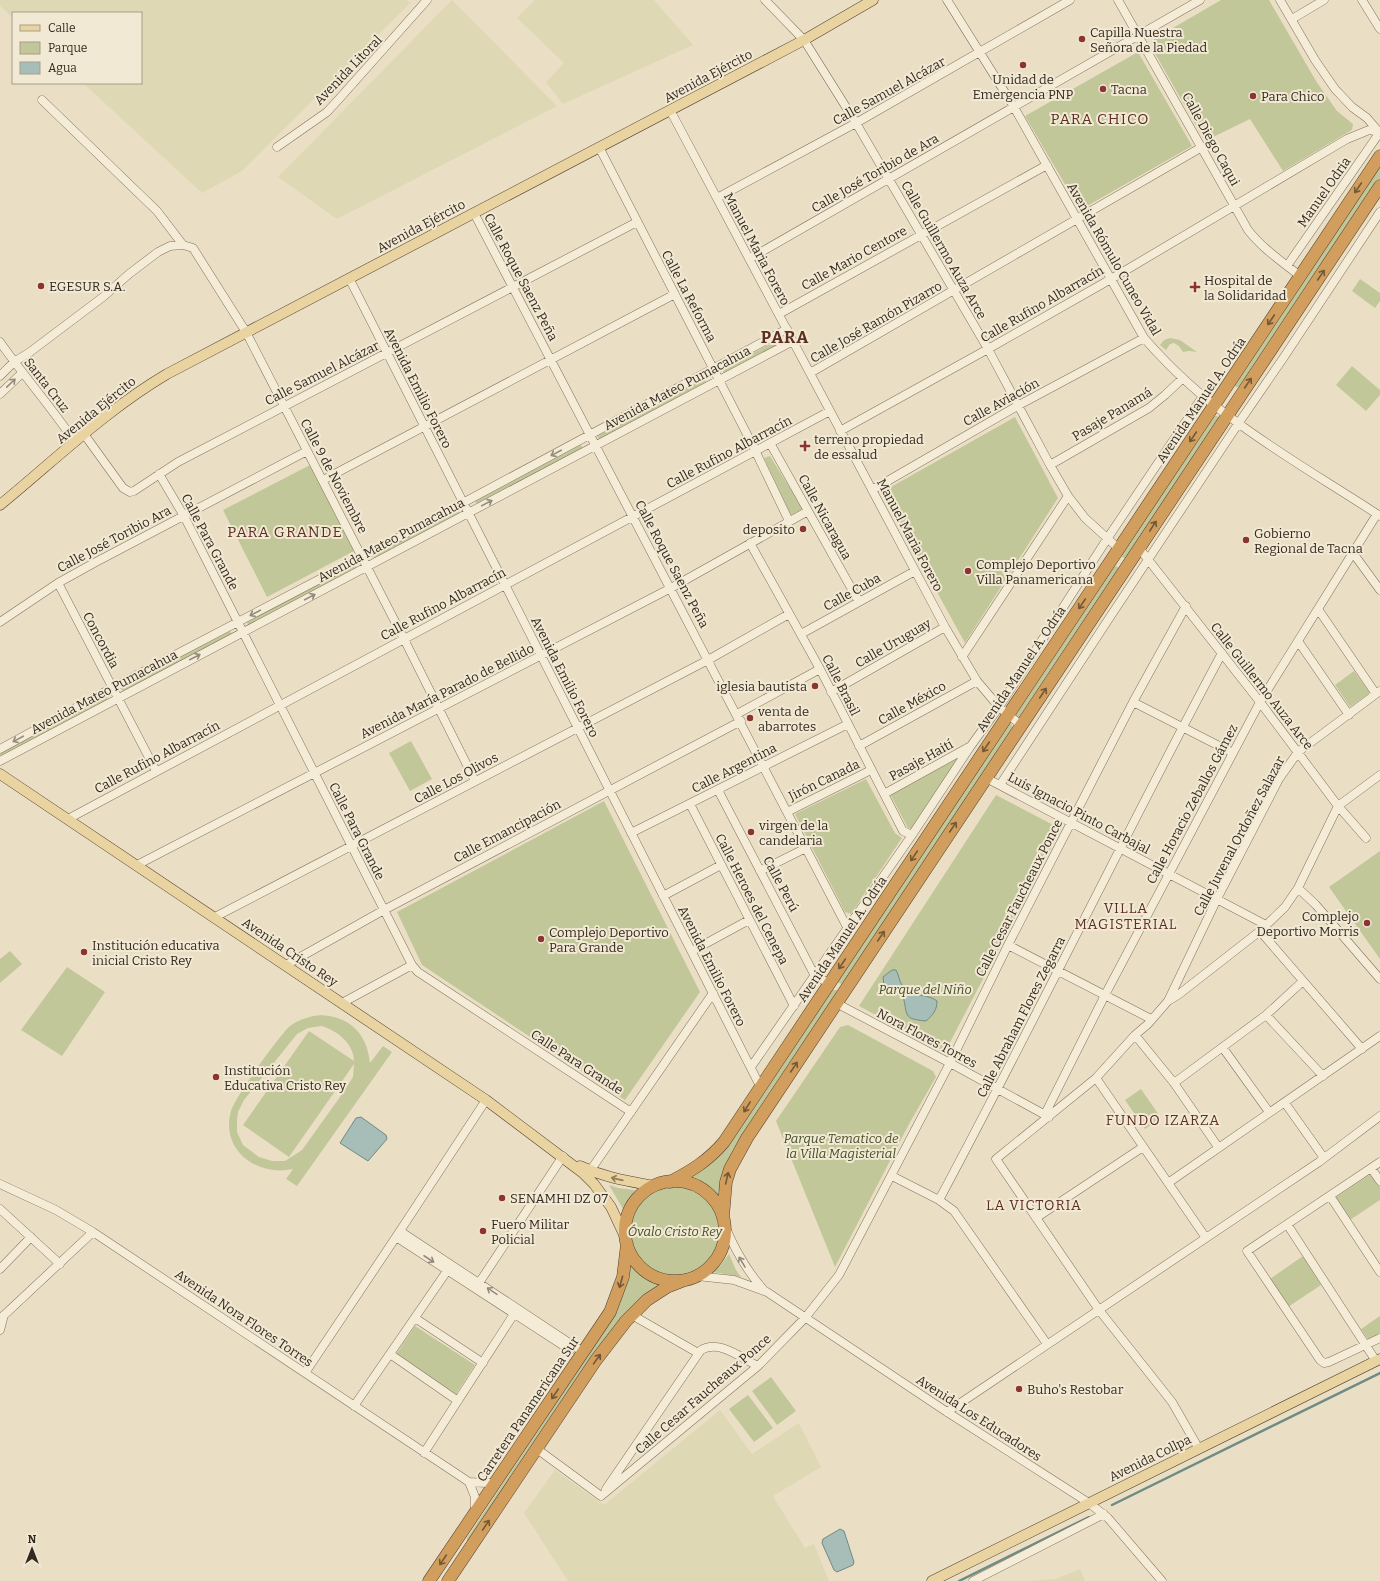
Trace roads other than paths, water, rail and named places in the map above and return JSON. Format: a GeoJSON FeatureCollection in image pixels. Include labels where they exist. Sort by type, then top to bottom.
{"type":"FeatureCollection","features":[{"type":"Feature","properties":{"kind":"highway","name":"Avenida Manuel A. Odría"},"geometry":{"type":"LineString","coordinates":[[670,1182],[698,1166],[713,1155],[724,1142],[829,983],[1003,711],[1115,553],[1380,156]]}},
{"type":"Feature","properties":{"kind":"highway"},"geometry":{"type":"LineString","coordinates":[[448,1581],[596,1360],[632,1315],[647,1300],[667,1287],[697,1276],[708,1269],[717,1259],[724,1243],[726,1182],[737,1154],[843,992],[1380,186]]}},
{"type":"Feature","properties":{"kind":"highway"},"geometry":{"type":"LineString","coordinates":[[1115,553],[1126,567]]}},
{"type":"Feature","properties":{"kind":"highway"},"geometry":{"type":"LineString","coordinates":[[829,983],[843,992]]}},
{"type":"Feature","properties":{"kind":"highway"},"geometry":{"type":"LineString","coordinates":[[685,1280],[668,1280],[652,1275],[639,1266],[630,1252],[625,1228],[631,1208],[638,1198],[655,1186],[670,1182],[687,1183],[703,1190],[716,1201],[724,1222]]}},
{"type":"Feature","properties":{"kind":"highway","name":"Carretera Panamericana Sur"},"geometry":{"type":"LineString","coordinates":[[429,1581],[610,1312],[623,1277],[627,1242]]}},
{"type":"Feature","properties":{"kind":"highway"},"geometry":{"type":"LineString","coordinates":[[456,1541],[469,1550]]}},
{"type":"Feature","properties":{"kind":"main road","name":"Avenida Ejército"},"geometry":{"type":"LineString","coordinates":[[0,505],[84,434],[140,390],[246,332],[804,40],[873,0]]}},
{"type":"Feature","properties":{"kind":"main road","name":"Avenida Cristo Rey"},"geometry":{"type":"LineString","coordinates":[[0,775],[137,865],[486,1100],[563,1156],[583,1173],[612,1207],[627,1242]]}},
{"type":"Feature","properties":{"kind":"main road","name":"Avenida Cristo Rey"},"geometry":{"type":"LineString","coordinates":[[563,1156],[590,1171],[615,1179],[655,1186]]}},
{"type":"Feature","properties":{"kind":"main road","name":"Avenida Collpa"},"geometry":{"type":"LineString","coordinates":[[932,1581],[1378,1360]]}},
{"type":"Feature","properties":{"kind":"street","name":"Avenida Litoral"},"geometry":{"type":"LineString","coordinates":[[277,147],[327,112],[370,66],[427,0]]}},
{"type":"Feature","properties":{"kind":"street","name":"Calle Guillermo Auza Arce"},"geometry":{"type":"LineString","coordinates":[[765,0],[804,40],[856,123],[988,349],[1068,496],[1085,518],[1108,539],[1115,553]]}},
{"type":"Feature","properties":{"kind":"street","name":"Avenida Rómulo Cuneo Vidal"},"geometry":{"type":"LineString","coordinates":[[947,0],[1014,107],[1076,220],[1144,338],[1160,357],[1203,396],[1238,424],[1378,515]]}},
{"type":"Feature","properties":{"kind":"street","name":"Calle Samuel Alcázar"},"geometry":{"type":"LineString","coordinates":[[717,198],[856,123],[1070,0]]}},
{"type":"Feature","properties":{"kind":"street","name":"Calle Diego Caqui"},"geometry":{"type":"LineString","coordinates":[[1118,0],[1234,206],[1256,240],[1300,276]]}},
{"type":"Feature","properties":{"kind":"street"},"geometry":{"type":"LineString","coordinates":[[1014,107],[1200,0]]}},
{"type":"Feature","properties":{"kind":"street"},"geometry":{"type":"LineString","coordinates":[[1280,0],[1315,60],[1335,89],[1352,107],[1367,118],[1380,132]]}},
{"type":"Feature","properties":{"kind":"street"},"geometry":{"type":"LineString","coordinates":[[1292,19],[1324,0]]}},
{"type":"Feature","properties":{"kind":"street"},"geometry":{"type":"LineString","coordinates":[[1362,0],[1380,29]]}},
{"type":"Feature","properties":{"kind":"street","name":"Calle 9 de Noviembre"},"geometry":{"type":"LineString","coordinates":[[42,100],[157,211],[183,245],[193,248],[246,332],[404,638],[475,781]]}},
{"type":"Feature","properties":{"kind":"street","name":"Calle José Toribio de Ara"},"geometry":{"type":"LineString","coordinates":[[749,260],[1014,107]]}},
{"type":"Feature","properties":{"kind":"street","name":"Manuel Maria Forero"},"geometry":{"type":"LineString","coordinates":[[670,110],[962,657],[977,681],[1003,711],[1021,725]]}},
{"type":"Feature","properties":{"kind":"street","name":"Calle Rufino Albarracín"},"geometry":{"type":"LineString","coordinates":[[840,430],[988,349],[1111,279],[1358,133],[1369,130],[1380,132]]}},
{"type":"Feature","properties":{"kind":"street","name":"Manuel Odria"},"geometry":{"type":"LineString","coordinates":[[1287,266],[1380,132]]}},
{"type":"Feature","properties":{"kind":"street","name":"Calle José Ramón Pizarro"},"geometry":{"type":"LineString","coordinates":[[810,373],[1202,147]]}},
{"type":"Feature","properties":{"kind":"street","name":"Calle La Reforma"},"geometry":{"type":"LineString","coordinates":[[599,148],[756,451],[789,521]]}},
{"type":"Feature","properties":{"kind":"street","name":"Calle Mario Centore"},"geometry":{"type":"LineString","coordinates":[[779,314],[1047,165]]}},
{"type":"Feature","properties":{"kind":"street"},"geometry":{"type":"LineString","coordinates":[[1000,785],[1148,559],[1380,212]]}},
{"type":"Feature","properties":{"kind":"street","name":"Calle Roque Saenz Peña"},"geometry":{"type":"LineString","coordinates":[[474,213],[847,927]]}},
{"type":"Feature","properties":{"kind":"street","name":"Calle Samuel Alcázar"},"geometry":{"type":"LineString","coordinates":[[84,434],[126,491],[134,491],[159,474],[284,406],[637,222]]}},
{"type":"Feature","properties":{"kind":"street"},"geometry":{"type":"LineString","coordinates":[[0,376],[14,362],[30,352],[103,297],[129,274],[158,252],[170,246],[183,245]]}},
{"type":"Feature","properties":{"kind":"street","name":"Avenida Emilio Forero"},"geometry":{"type":"LineString","coordinates":[[349,278],[760,1086]]}},
{"type":"Feature","properties":{"kind":"street"},"geometry":{"type":"LineString","coordinates":[[323,480],[675,294]]}},
{"type":"Feature","properties":{"kind":"street","name":"Avenida Mateo Pumacahua"},"geometry":{"type":"LineString","coordinates":[[0,749],[112,688],[362,557],[787,330]]}},
{"type":"Feature","properties":{"kind":"street","name":"Calle Aviación"},"geometry":{"type":"LineString","coordinates":[[872,490],[1019,405],[1144,338]]}},
{"type":"Feature","properties":{"kind":"street","name":"Avenida Mateo Pumacahua"},"geometry":{"type":"LineString","coordinates":[[0,761],[792,341]]}},
{"type":"Feature","properties":{"kind":"street","name":"Santa Cruz"},"geometry":{"type":"LineString","coordinates":[[0,342],[75,442]]}},
{"type":"Feature","properties":{"kind":"street"},"geometry":{"type":"LineString","coordinates":[[0,394],[22,373]]}},
{"type":"Feature","properties":{"kind":"street","name":"Pasaje Panamá"},"geometry":{"type":"LineString","coordinates":[[1050,465],[1149,408],[1183,378]]}},
{"type":"Feature","properties":{"kind":"street","name":"Avenida Manuel A. Odría"},"geometry":{"type":"LineString","coordinates":[[750,1067],[912,835],[970,747],[1003,711],[1108,539],[1203,396]]}},
{"type":"Feature","properties":{"kind":"street","name":"Calle Rufino Albarracín"},"geometry":{"type":"LineString","coordinates":[[68,819],[830,411]]}},
{"type":"Feature","properties":{"kind":"street","name":"Calle Nicaragua"},"geometry":{"type":"LineString","coordinates":[[770,443],[859,602]]}},
{"type":"Feature","properties":{"kind":"street","name":"Calle José Toribio Ara"},"geometry":{"type":"LineString","coordinates":[[0,622],[58,583],[307,451]]}},
{"type":"Feature","properties":{"kind":"street","name":"Calle Para Grande"},"geometry":{"type":"LineString","coordinates":[[159,474],[184,516],[412,965],[418,972],[631,1112]]}},
{"type":"Feature","properties":{"kind":"street"},"geometry":{"type":"LineString","coordinates":[[962,657],[1068,496]]}},
{"type":"Feature","properties":{"kind":"street","name":"Avenida María Parado de Bellido"},"geometry":{"type":"LineString","coordinates":[[137,865],[671,588],[808,510]]}},
{"type":"Feature","properties":{"kind":"street","name":"Calle Horacio Zeballos Gámez"},"geometry":{"type":"LineString","coordinates":[[1047,1116],[1105,995],[1260,702],[1378,515]]}},
{"type":"Feature","properties":{"kind":"street","name":"Calle Brasil"},"geometry":{"type":"LineString","coordinates":[[750,543],[820,669],[903,831],[912,835]]}},
{"type":"Feature","properties":{"kind":"street","name":"Calle Guillermo Auza Arce"},"geometry":{"type":"LineString","coordinates":[[1139,548],[1186,606],[1338,806],[1366,838]]}},
{"type":"Feature","properties":{"kind":"street"},"geometry":{"type":"LineString","coordinates":[[1353,553],[1380,590]]}},
{"type":"Feature","properties":{"kind":"street","name":"Calle Cuba"},"geometry":{"type":"LineString","coordinates":[[801,634],[915,571]]}},
{"type":"Feature","properties":{"kind":"street","name":"Concordia"},"geometry":{"type":"LineString","coordinates":[[58,583],[156,771]]}},
{"type":"Feature","properties":{"kind":"street","name":"Calle Cesar Faucheaux Ponce"},"geometry":{"type":"LineString","coordinates":[[601,1496],[758,1366],[805,1318],[840,1275],[950,1063],[1008,945],[1133,702],[1186,606]]}},
{"type":"Feature","properties":{"kind":"street"},"geometry":{"type":"LineString","coordinates":[[1318,609],[1378,693]]}},
{"type":"Feature","properties":{"kind":"street","name":"Calle Los Olivos"},"geometry":{"type":"LineString","coordinates":[[214,917],[708,660],[789,614]]}},
{"type":"Feature","properties":{"kind":"street","name":"Calle Uruguay"},"geometry":{"type":"LineString","coordinates":[[831,692],[945,627]]}},
{"type":"Feature","properties":{"kind":"street"},"geometry":{"type":"LineString","coordinates":[[1298,641],[1349,715]]}},
{"type":"Feature","properties":{"kind":"street","name":"Calle Abraham Flores Zegarra"},"geometry":{"type":"LineString","coordinates":[[939,1200],[998,1089],[1120,848],[1222,653]]}},
{"type":"Feature","properties":{"kind":"street","name":"Calle Emancipación"},"geometry":{"type":"LineString","coordinates":[[286,966],[384,910],[610,790],[739,718],[820,669]]}},
{"type":"Feature","properties":{"kind":"street","name":"Calle México"},"geometry":{"type":"LineString","coordinates":[[859,746],[977,681]]}},
{"type":"Feature","properties":{"kind":"street","name":"Calle Juvenal Ordoñez Salazar"},"geometry":{"type":"LineString","coordinates":[[1036,1218],[996,1159],[1047,1116],[1096,1078],[1168,1001],[1217,899],[1279,779],[1298,752],[1378,693]]}},
{"type":"Feature","properties":{"kind":"street"},"geometry":{"type":"LineString","coordinates":[[1133,702],[1233,753]]}},
{"type":"Feature","properties":{"kind":"street","name":"Calle Argentina"},"geometry":{"type":"LineString","coordinates":[[631,833],[848,724]]}},
{"type":"Feature","properties":{"kind":"street","name":"Pasaje Haití"},"geometry":{"type":"LineString","coordinates":[[884,794],[970,747]]}},
{"type":"Feature","properties":{"kind":"street","name":"Jirón Canada"},"geometry":{"type":"LineString","coordinates":[[787,812],[872,770]]}},
{"type":"Feature","properties":{"kind":"street"},"geometry":{"type":"LineString","coordinates":[[1168,1001],[1178,995],[1260,931],[1284,907],[1298,888],[1338,806],[1380,775]]}},
{"type":"Feature","properties":{"kind":"street","name":"Luis Ignacio Pinto Carbajal"},"geometry":{"type":"LineString","coordinates":[[986,778],[1266,925]]}},
{"type":"Feature","properties":{"kind":"street","name":"Calle Perú"},"geometry":{"type":"LineString","coordinates":[[718,790],[815,976]]}},
{"type":"Feature","properties":{"kind":"street","name":"Calle Heroes del Cenepa"},"geometry":{"type":"LineString","coordinates":[[690,804],[794,1006]]}},
{"type":"Feature","properties":{"kind":"street"},"geometry":{"type":"LineString","coordinates":[[760,871],[806,848]]}},
{"type":"Feature","properties":{"kind":"street"},"geometry":{"type":"LineString","coordinates":[[663,896],[721,865]]}},
{"type":"Feature","properties":{"kind":"street"},"geometry":{"type":"LineString","coordinates":[[1298,888],[1316,905],[1380,979]]}},
{"type":"Feature","properties":{"kind":"street"},"geometry":{"type":"LineString","coordinates":[[692,951],[750,920]]}},
{"type":"Feature","properties":{"kind":"street"},"geometry":{"type":"LineString","coordinates":[[1260,931],[1362,1049]]}},
{"type":"Feature","properties":{"kind":"street"},"geometry":{"type":"LineString","coordinates":[[1008,945],[1151,1019]]}},
{"type":"Feature","properties":{"kind":"street"},"geometry":{"type":"LineString","coordinates":[[342,1003],[412,965]]}},
{"type":"Feature","properties":{"kind":"street"},"geometry":{"type":"LineString","coordinates":[[815,976],[829,983]]}},
{"type":"Feature","properties":{"kind":"street"},"geometry":{"type":"LineString","coordinates":[[1174,1083],[1266,1015],[1303,981]]}},
{"type":"Feature","properties":{"kind":"street"},"geometry":{"type":"LineString","coordinates":[[590,1171],[713,993]]}},
{"type":"Feature","properties":{"kind":"street","name":"Nora Flores Torres"},"geometry":{"type":"LineString","coordinates":[[836,1003],[1047,1116]]}},
{"type":"Feature","properties":{"kind":"street"},"geometry":{"type":"LineString","coordinates":[[1266,1015],[1323,1076]]}},
{"type":"Feature","properties":{"kind":"street"},"geometry":{"type":"LineString","coordinates":[[1135,1035],[1174,1083],[1218,1147]]}},
{"type":"Feature","properties":{"kind":"street"},"geometry":{"type":"LineString","coordinates":[[1168,1183],[1380,1036]]}},
{"type":"Feature","properties":{"kind":"street"},"geometry":{"type":"LineString","coordinates":[[1223,1048],[1269,1112]]}},
{"type":"Feature","properties":{"kind":"street"},"geometry":{"type":"LineString","coordinates":[[1096,1078],[1206,1238]]}},
{"type":"Feature","properties":{"kind":"street"},"geometry":{"type":"LineString","coordinates":[[305,1373],[486,1100]]}},
{"type":"Feature","properties":{"kind":"street"},"geometry":{"type":"LineString","coordinates":[[1285,1103],[1324,1158]]}},
{"type":"Feature","properties":{"kind":"street"},"geometry":{"type":"LineString","coordinates":[[947,1412],[1324,1158],[1380,1116]]}},
{"type":"Feature","properties":{"kind":"street"},"geometry":{"type":"LineString","coordinates":[[1143,1147],[1036,1218],[1098,1310],[1172,1402],[1199,1449]]}},
{"type":"Feature","properties":{"kind":"street"},"geometry":{"type":"LineString","coordinates":[[479,1283],[563,1156]]}},
{"type":"Feature","properties":{"kind":"street"},"geometry":{"type":"LineString","coordinates":[[1380,1162],[1247,1251],[1320,1360],[1324,1363],[1380,1338]]}},
{"type":"Feature","properties":{"kind":"street"},"geometry":{"type":"LineString","coordinates":[[1371,1168],[1380,1181]]}},
{"type":"Feature","properties":{"kind":"street"},"geometry":{"type":"LineString","coordinates":[[892,1176],[939,1200],[954,1211],[1047,1344]]}},
{"type":"Feature","properties":{"kind":"street","name":"Avenida Nora Flores Torres"},"geometry":{"type":"LineString","coordinates":[[0,1184],[56,1210],[92,1232],[469,1482],[487,1484],[495,1483]]}},
{"type":"Feature","properties":{"kind":"street"},"geometry":{"type":"LineString","coordinates":[[1330,1196],[1380,1272]]}},
{"type":"Feature","properties":{"kind":"street"},"geometry":{"type":"LineString","coordinates":[[0,1209],[60,1264]]}},
{"type":"Feature","properties":{"kind":"street","name":"Avenida Los Educadores"},"geometry":{"type":"LineString","coordinates":[[724,1222],[742,1263],[751,1276],[767,1292],[947,1412],[1089,1503],[1104,1514],[1162,1581]]}},
{"type":"Feature","properties":{"kind":"street"},"geometry":{"type":"LineString","coordinates":[[1287,1224],[1378,1360]]}},
{"type":"Feature","properties":{"kind":"street"},"geometry":{"type":"LineString","coordinates":[[3,1316],[60,1264],[92,1232]]}},
{"type":"Feature","properties":{"kind":"street"},"geometry":{"type":"LineString","coordinates":[[398,1234],[447,1271],[514,1314],[581,1354]]}},
{"type":"Feature","properties":{"kind":"street"},"geometry":{"type":"LineString","coordinates":[[398,1234],[479,1283],[581,1354]]}},
{"type":"Feature","properties":{"kind":"street"},"geometry":{"type":"LineString","coordinates":[[0,1270],[31,1237]]}},
{"type":"Feature","properties":{"kind":"street"},"geometry":{"type":"LineString","coordinates":[[354,1406],[447,1271]]}},
{"type":"Feature","properties":{"kind":"street","name":"Avenida Los Educadores"},"geometry":{"type":"LineString","coordinates":[[697,1276],[734,1280],[767,1292]]}},
{"type":"Feature","properties":{"kind":"street"},"geometry":{"type":"LineString","coordinates":[[0,1306],[3,1316],[0,1330]]}},
{"type":"Feature","properties":{"kind":"street"},"geometry":{"type":"LineString","coordinates":[[424,1453],[514,1314]]}},
{"type":"Feature","properties":{"kind":"street"},"geometry":{"type":"LineString","coordinates":[[632,1315],[698,1353]]}},
{"type":"Feature","properties":{"kind":"street"},"geometry":{"type":"LineString","coordinates":[[415,1318],[483,1363]]}},
{"type":"Feature","properties":{"kind":"street"},"geometry":{"type":"LineString","coordinates":[[537,1449],[601,1496],[698,1353],[705,1347],[719,1346],[758,1366]]}},
{"type":"Feature","properties":{"kind":"street"},"geometry":{"type":"LineString","coordinates":[[390,1354],[458,1400]]}},
{"type":"Feature","properties":{"kind":"street"},"geometry":{"type":"LineString","coordinates":[[469,1482],[475,1497],[474,1514]]}},
{"type":"Feature","properties":{"kind":"street"},"geometry":{"type":"LineString","coordinates":[[973,1581],[1104,1514]]}},
{"type":"Feature","properties":{"kind":"water"},"geometry":{"type":"Polygon","coordinates":[[[892,970],[896,970],[901,983],[910,992],[932,998],[937,1001],[934,1012],[926,1021],[909,1017],[906,1012],[903,996],[893,988],[884,985],[883,977],[892,970]]]}},
{"type":"Feature","properties":{"kind":"water"},"geometry":{"type":"Polygon","coordinates":[[[361,1117],[386,1135],[387,1139],[368,1161],[340,1143],[356,1118],[361,1117]]]}},
{"type":"Feature","properties":{"kind":"water"},"geometry":{"type":"Polygon","coordinates":[[[840,1529],[844,1531],[854,1562],[853,1565],[837,1572],[834,1570],[822,1543],[823,1539],[840,1529]]]}},
{"type":"Feature","properties":{"kind":"waterway"},"geometry":{"type":"LineString","coordinates":[[1112,1505],[1380,1373]]}},
{"type":"Feature","properties":{"kind":"waterway"},"geometry":{"type":"LineString","coordinates":[[959,1581],[1089,1517]]}},
{"type":"Feature","properties":{"kind":"place","name":"Capilla Nuestra Señora de la Piedad"},"geometry":{"type":"Point","coordinates":[1082,39]}},
{"type":"Feature","properties":{"kind":"place","name":"Unidad de Emergencia PNP"},"geometry":{"type":"Point","coordinates":[1023,65]}},
{"type":"Feature","properties":{"kind":"place","name":"Tacna"},"geometry":{"type":"Point","coordinates":[1103,89]}},
{"type":"Feature","properties":{"kind":"place","name":"Para Chico"},"geometry":{"type":"Point","coordinates":[1253,96]}},
{"type":"Feature","properties":{"kind":"place","name":"EGESUR S.A."},"geometry":{"type":"Point","coordinates":[41,286]}},
{"type":"Feature","properties":{"kind":"place","name":"Hospital de la Solidaridad"},"geometry":{"type":"Point","coordinates":[1195,287]}},
{"type":"Feature","properties":{"kind":"place","name":"terreno propiedad de essalud"},"geometry":{"type":"Point","coordinates":[805,446]}},
{"type":"Feature","properties":{"kind":"place","name":"deposito"},"geometry":{"type":"Point","coordinates":[803,529]}},
{"type":"Feature","properties":{"kind":"place","name":"Gobierno Regional de Tacna"},"geometry":{"type":"Point","coordinates":[1246,540]}},
{"type":"Feature","properties":{"kind":"place","name":"Complejo Deportivo Villa Panamericana"},"geometry":{"type":"Point","coordinates":[968,571]}},
{"type":"Feature","properties":{"kind":"place","name":"iglesia bautista"},"geometry":{"type":"Point","coordinates":[815,686]}},
{"type":"Feature","properties":{"kind":"place","name":"venta de abarrotes"},"geometry":{"type":"Point","coordinates":[750,718]}},
{"type":"Feature","properties":{"kind":"place","name":"virgen de la candelaria"},"geometry":{"type":"Point","coordinates":[751,832]}},
{"type":"Feature","properties":{"kind":"place","name":"Complejo Deportivo Morris"},"geometry":{"type":"Point","coordinates":[1367,923]}},
{"type":"Feature","properties":{"kind":"place","name":"Complejo Deportivo Para Grande"},"geometry":{"type":"Point","coordinates":[541,939]}},
{"type":"Feature","properties":{"kind":"place","name":"Institución educativa inicial Cristo Rey"},"geometry":{"type":"Point","coordinates":[84,952]}},
{"type":"Feature","properties":{"kind":"place","name":"Institución Educativa Cristo Rey"},"geometry":{"type":"Point","coordinates":[216,1077]}},
{"type":"Feature","properties":{"kind":"place","name":"SENAMHI DZ 07"},"geometry":{"type":"Point","coordinates":[502,1198]}},
{"type":"Feature","properties":{"kind":"place","name":"Fuero Militar Policial"},"geometry":{"type":"Point","coordinates":[483,1231]}},
{"type":"Feature","properties":{"kind":"place","name":"Buho's Restobar"},"geometry":{"type":"Point","coordinates":[1019,1389]}},
{"type":"Feature","properties":{"kind":"district","name":"PARA CHICO"},"geometry":{"type":"Point","coordinates":[1100,119]}},
{"type":"Feature","properties":{"kind":"district","name":"PARA"},"geometry":{"type":"Point","coordinates":[785,337]}},
{"type":"Feature","properties":{"kind":"district","name":"PARA GRANDE"},"geometry":{"type":"Point","coordinates":[285,532]}},
{"type":"Feature","properties":{"kind":"district","name":"VILLA MAGISTERIAL"},"geometry":{"type":"Point","coordinates":[1126,916]}},
{"type":"Feature","properties":{"kind":"district","name":"FUNDO IZARZA"},"geometry":{"type":"Point","coordinates":[1163,1120]}},
{"type":"Feature","properties":{"kind":"district","name":"LA VICTORIA"},"geometry":{"type":"Point","coordinates":[1034,1205]}},
{"type":"Feature","properties":{"kind":"park label","name":"Parque del Niño"},"geometry":{"type":"Point","coordinates":[925,989]}},
{"type":"Feature","properties":{"kind":"park label","name":"Parque Tematico de la Villa Magisterial"},"geometry":{"type":"Point","coordinates":[841,1146]}},
{"type":"Feature","properties":{"kind":"park label","name":"Óvalo Cristo Rey"},"geometry":{"type":"Point","coordinates":[675,1231]}}]}
